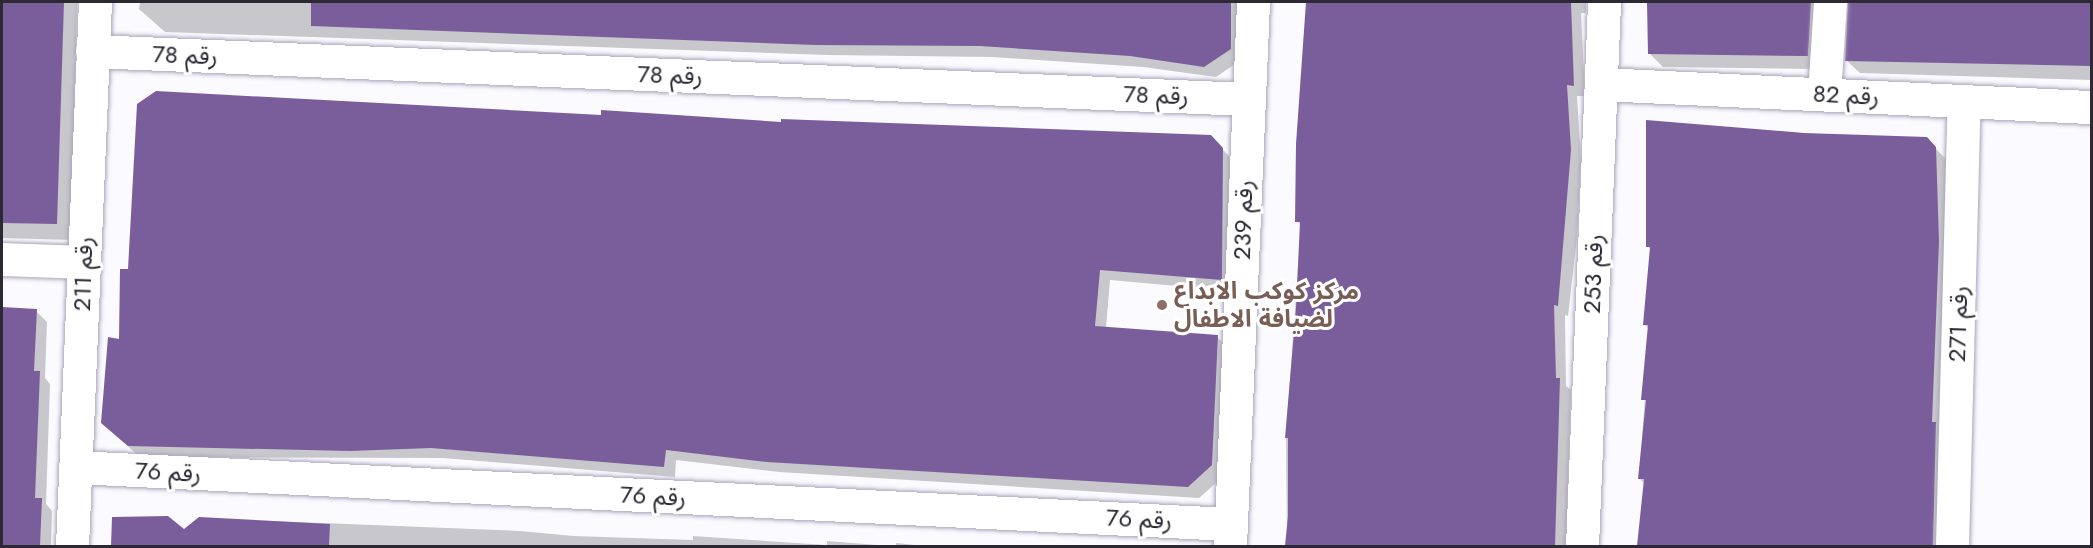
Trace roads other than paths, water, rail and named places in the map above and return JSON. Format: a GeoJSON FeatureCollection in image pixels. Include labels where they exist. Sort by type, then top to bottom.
{"type":"FeatureCollection","features":[{"type":"Feature","properties":{"kind":"street","name":"رقم 211"},"geometry":{"type":"LineString","coordinates":[[72,546],[94,2]]}},
{"type":"Feature","properties":{"kind":"street","name":"رقم 239"},"geometry":{"type":"LineString","coordinates":[[1231,535],[1253,2]]}},
{"type":"Feature","properties":{"kind":"street","name":"رقم 253"},"geometry":{"type":"LineString","coordinates":[[1582,546],[1604,2]]}},
{"type":"Feature","properties":{"kind":"street"},"geometry":{"type":"LineString","coordinates":[[1824,94],[1830,2]]}},
{"type":"Feature","properties":{"kind":"street","name":"رقم 78"},"geometry":{"type":"LineString","coordinates":[[92,51],[1248,99]]}},
{"type":"Feature","properties":{"kind":"street","name":"رقم 82"},"geometry":{"type":"LineString","coordinates":[[1601,84],[2091,107]]}},
{"type":"Feature","properties":{"kind":"street","name":"رقم 271"},"geometry":{"type":"LineString","coordinates":[[1952,546],[1964,102]]}},
{"type":"Feature","properties":{"kind":"street"},"geometry":{"type":"LineString","coordinates":[[2,259],[83,262]]}},
{"type":"Feature","properties":{"kind":"street","name":"رقم 76"},"geometry":{"type":"LineString","coordinates":[[76,467],[1231,535]]}},
{"type":"Feature","properties":{"kind":"place","name":"مركز كوكب الابداع لضيافة الاطفال"},"geometry":{"type":"Point","coordinates":[1162,305]}}]}
